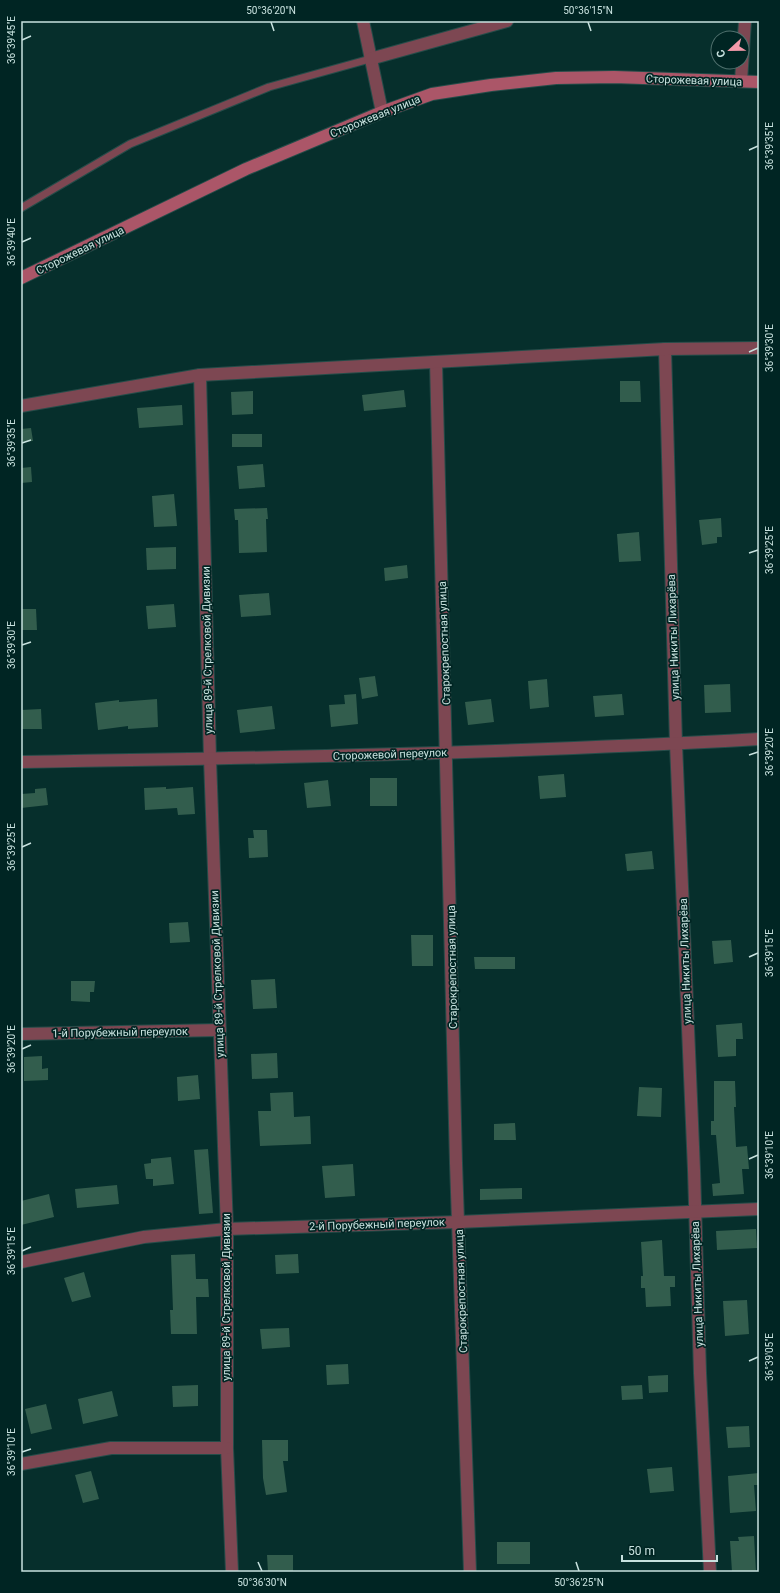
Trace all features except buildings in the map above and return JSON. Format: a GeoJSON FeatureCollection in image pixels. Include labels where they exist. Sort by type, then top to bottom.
{"type":"FeatureCollection","features":[{"type":"Feature","properties":{"kind":"main road","name":"Сторожевая улица"},"geometry":{"type":"LineString","coordinates":[[21,278],[246,169],[382,112],[432,94],[491,85],[556,78],[614,77],[759,82]]}},
{"type":"Feature","properties":{"kind":"street"},"geometry":{"type":"LineString","coordinates":[[363,21],[382,112]]}},
{"type":"Feature","properties":{"kind":"street"},"geometry":{"type":"LineString","coordinates":[[370,59],[507,21]]}},
{"type":"Feature","properties":{"kind":"street"},"geometry":{"type":"LineString","coordinates":[[741,81],[745,21]]}},
{"type":"Feature","properties":{"kind":"street"},"geometry":{"type":"LineString","coordinates":[[21,406],[200,375],[665,349],[759,348]]}},
{"type":"Feature","properties":{"kind":"street","name":"улица Никиты Лихарёва"},"geometry":{"type":"LineString","coordinates":[[665,349],[676,744],[700,1373],[710,1572]]}},
{"type":"Feature","properties":{"kind":"street","name":"Старокрепостная улица"},"geometry":{"type":"LineString","coordinates":[[436,362],[458,1222],[470,1572]]}},
{"type":"Feature","properties":{"kind":"street","name":"улица 89-й Стрелковой Дивизии"},"geometry":{"type":"LineString","coordinates":[[200,375],[210,759],[227,1229],[227,1448],[232,1572]]}},
{"type":"Feature","properties":{"kind":"street","name":"Сторожевой переулок"},"geometry":{"type":"LineString","coordinates":[[21,762],[210,759],[446,752],[676,744],[759,739]]}},
{"type":"Feature","properties":{"kind":"street","name":"1-й Порубежный переулок"},"geometry":{"type":"LineString","coordinates":[[21,1034],[220,1030]]}},
{"type":"Feature","properties":{"kind":"street","name":"2-й Порубежный переулок"},"geometry":{"type":"LineString","coordinates":[[21,1262],[144,1236],[227,1229],[458,1222],[759,1209]]}},
{"type":"Feature","properties":{"kind":"street"},"geometry":{"type":"LineString","coordinates":[[21,1464],[111,1448],[227,1448]]}},
{"type":"Feature","properties":{"kind":"lane"},"geometry":{"type":"LineString","coordinates":[[21,208],[130,144],[269,87],[370,59]]}}]}
